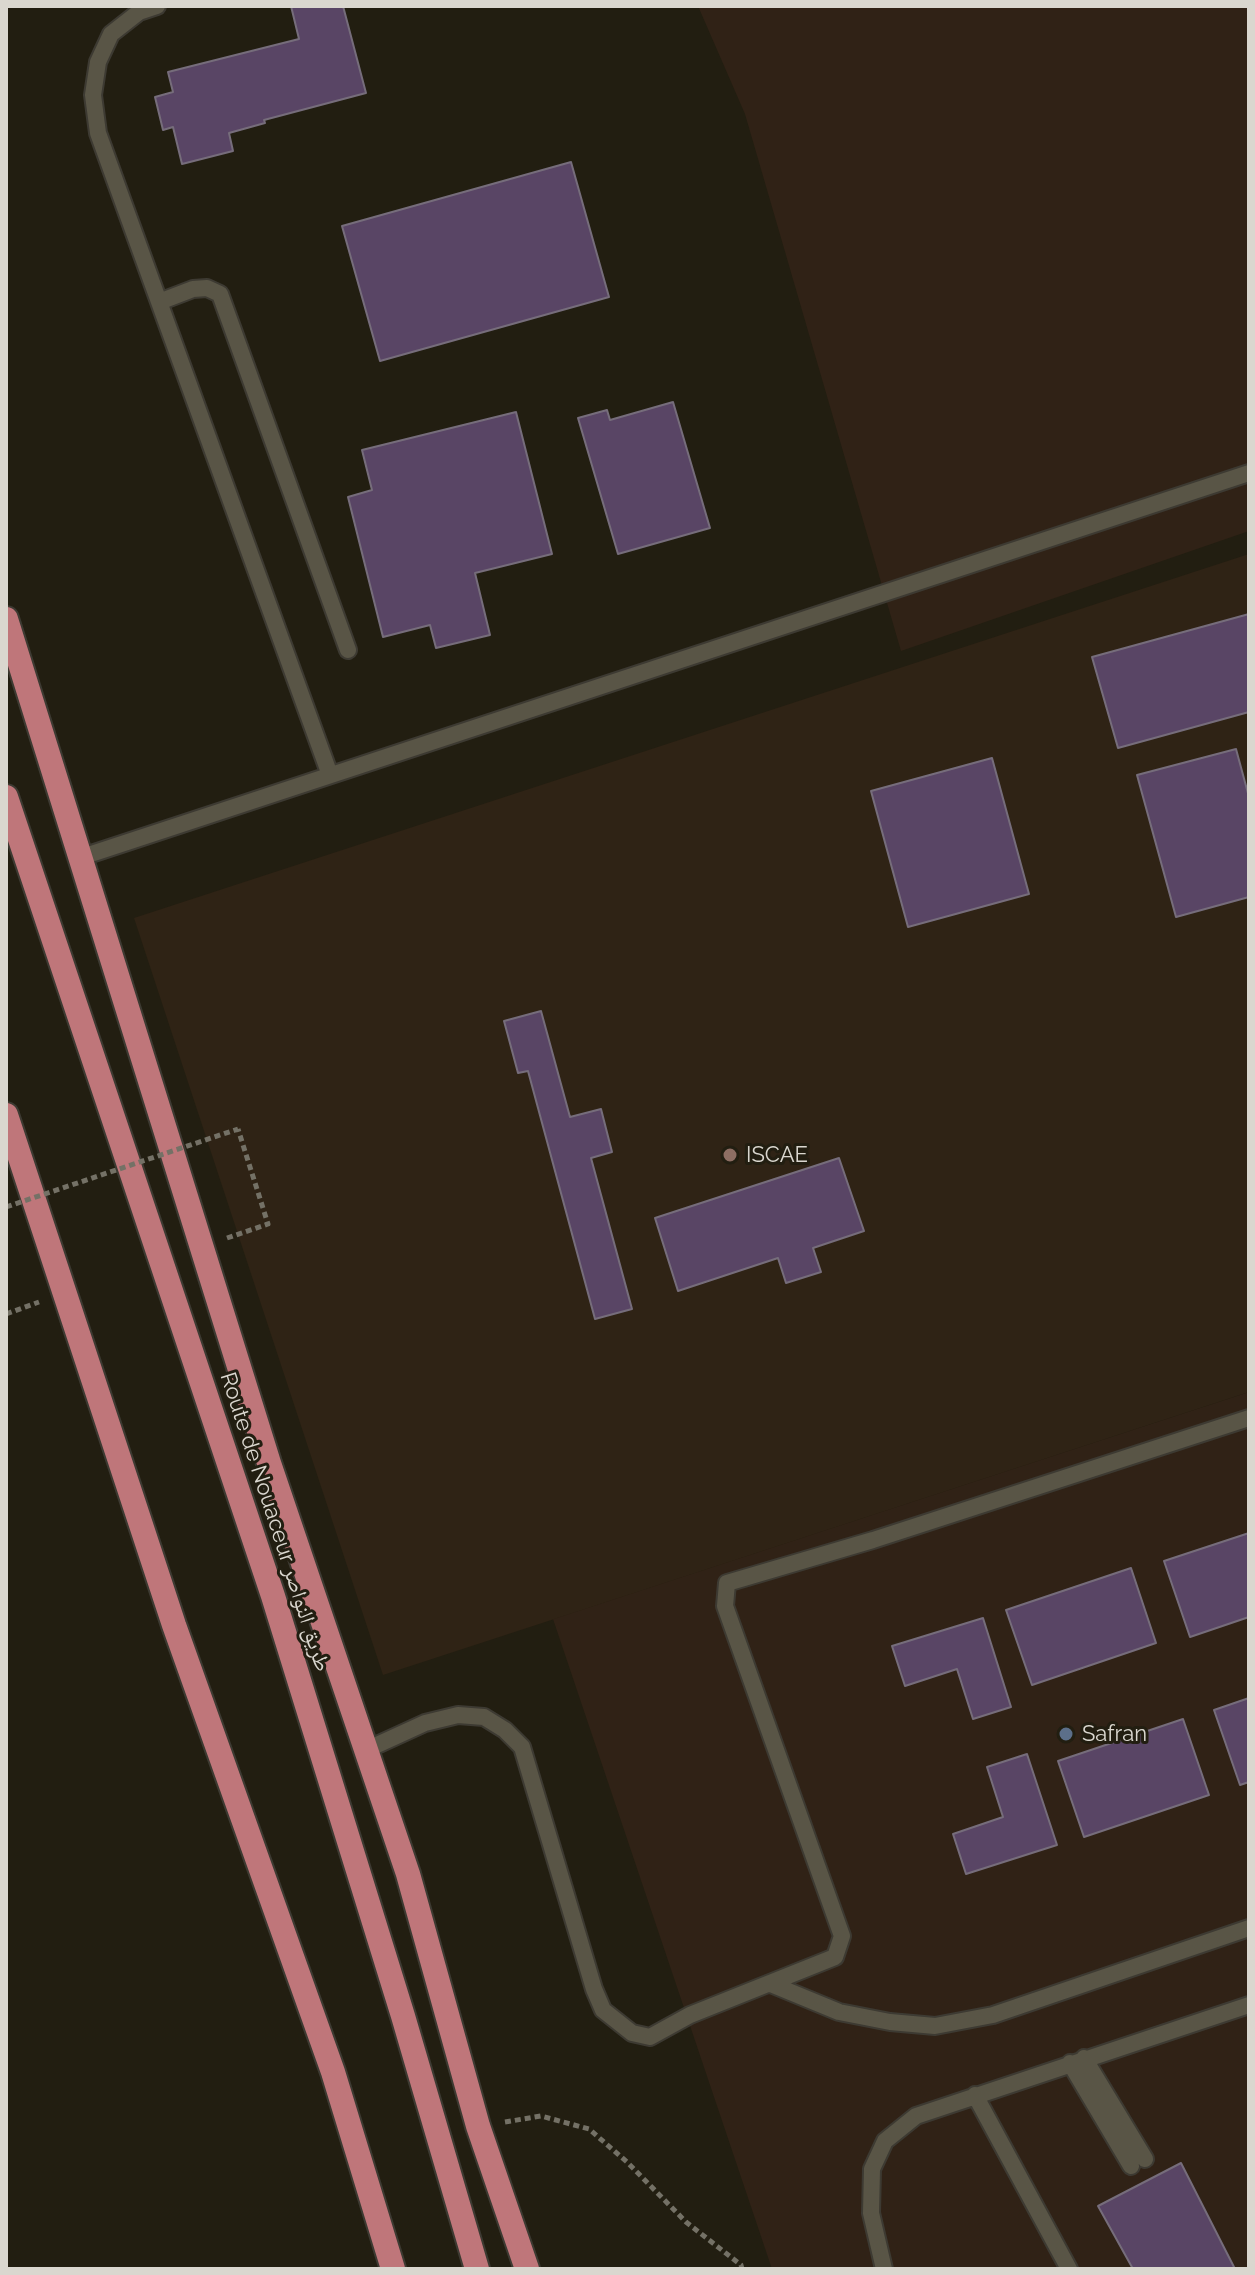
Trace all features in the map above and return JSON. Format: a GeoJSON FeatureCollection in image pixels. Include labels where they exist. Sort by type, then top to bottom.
{"type":"FeatureCollection","features":[{"type":"Feature","properties":{"kind":"highway"},"geometry":{"type":"LineString","coordinates":[[6,619],[269,1463],[408,1874],[478,2126],[527,2269]]}},
{"type":"Feature","properties":{"kind":"highway","name":"Route de Nouaceur طريق النواصر"},"geometry":{"type":"LineString","coordinates":[[6,797],[278,1611],[403,2016],[477,2269]]}},
{"type":"Feature","properties":{"kind":"highway"},"geometry":{"type":"LineString","coordinates":[[6,1115],[174,1625],[333,2072],[393,2269]]}},
{"type":"Feature","properties":{"kind":"lane"},"geometry":{"type":"LineString","coordinates":[[157,6],[139,12],[111,34],[98,62],[93,95],[98,133],[330,775]]}},
{"type":"Feature","properties":{"kind":"lane"},"geometry":{"type":"LineString","coordinates":[[159,302],[193,289],[207,288],[220,294],[348,650]]}},
{"type":"Feature","properties":{"kind":"lane"},"geometry":{"type":"LineString","coordinates":[[82,857],[1249,473]]}},
{"type":"Feature","properties":{"kind":"lane"},"geometry":{"type":"LineString","coordinates":[[366,1750],[414,1728],[458,1715],[484,1717],[505,1730],[522,1747],[594,1989],[603,2010],[632,2033],[650,2037],[686,2017],[835,1957],[842,1936],[725,1606],[727,1583],[873,1540],[1249,1418]]}},
{"type":"Feature","properties":{"kind":"lane"},"geometry":{"type":"LineString","coordinates":[[771,1984],[839,2012],[890,2022],[935,2026],[993,2015],[1249,1928]]}},
{"type":"Feature","properties":{"kind":"lane"},"geometry":{"type":"LineString","coordinates":[[884,2269],[871,2213],[872,2169],[885,2141],[916,2116],[1249,2005]]}},
{"type":"Feature","properties":{"kind":"lane"},"geometry":{"type":"LineString","coordinates":[[1077,2060],[1138,2163]]}},
{"type":"Feature","properties":{"kind":"lane"},"geometry":{"type":"LineString","coordinates":[[975,2095],[1069,2269]]}},
{"type":"Feature","properties":{"kind":"path"},"geometry":{"type":"LineString","coordinates":[[6,1207],[238,1129],[268,1224],[202,1247]]}},
{"type":"Feature","properties":{"kind":"path"},"geometry":{"type":"LineString","coordinates":[[478,2126],[541,2116],[589,2129],[627,2162],[686,2222],[741,2265],[742,2269]]}},
{"type":"Feature","properties":{"kind":"shaded area"},"geometry":{"type":"Polygon","coordinates":[[[698,6],[1249,6],[1249,531],[901,651],[745,114],[698,6]]]}},
{"type":"Feature","properties":{"kind":"shaded area","name":"ISCAE"},"geometry":{"type":"Polygon","coordinates":[[[1249,554],[1249,1392],[383,1675],[134,918],[1249,554]]]}},
{"type":"Feature","properties":{"kind":"shaded area"},"geometry":{"type":"Polygon","coordinates":[[[1249,1392],[1249,2269],[772,2269],[553,1619],[1249,1392]]]}},
{"type":"Feature","properties":{"kind":"building"},"geometry":{"type":"Polygon","coordinates":[[[291,6],[343,6],[366,93],[264,120],[265,123],[229,133],[233,151],[182,164],[173,127],[163,130],[155,97],[173,92],[168,72],[299,39],[291,6]]]}},
{"type":"Feature","properties":{"kind":"building"},"geometry":{"type":"Polygon","coordinates":[[[571,162],[609,297],[380,361],[342,226],[571,162]]]}},
{"type":"Feature","properties":{"kind":"building"},"geometry":{"type":"Polygon","coordinates":[[[673,402],[710,528],[618,554],[578,418],[607,410],[610,420],[673,402]]]}},
{"type":"Feature","properties":{"kind":"building"},"geometry":{"type":"Polygon","coordinates":[[[516,412],[552,554],[475,573],[490,635],[436,648],[430,625],[383,637],[348,497],[372,490],[362,450],[516,412]]]}},
{"type":"Feature","properties":{"kind":"building"},"geometry":{"type":"Polygon","coordinates":[[[1249,614],[1249,712],[1118,748],[1092,657],[1249,614]]]}},
{"type":"Feature","properties":{"kind":"building"},"geometry":{"type":"Polygon","coordinates":[[[1236,749],[1249,797],[1249,897],[1176,917],[1137,775],[1236,749]]]}},
{"type":"Feature","properties":{"kind":"building"},"geometry":{"type":"Polygon","coordinates":[[[992,758],[1029,894],[908,927],[871,791],[992,758]]]}},
{"type":"Feature","properties":{"kind":"building"},"geometry":{"type":"Polygon","coordinates":[[[541,1011],[570,1117],[601,1109],[612,1152],[591,1158],[632,1309],[595,1319],[528,1071],[518,1073],[504,1021],[541,1011]]]}},
{"type":"Feature","properties":{"kind":"building"},"geometry":{"type":"Polygon","coordinates":[[[839,1158],[864,1231],[813,1248],[821,1272],[786,1283],[778,1258],[678,1291],[655,1218],[839,1158]]]}},
{"type":"Feature","properties":{"kind":"building"},"geometry":{"type":"Polygon","coordinates":[[[1249,1533],[1249,1617],[1190,1637],[1164,1561],[1249,1533]]]}},
{"type":"Feature","properties":{"kind":"building"},"geometry":{"type":"Polygon","coordinates":[[[1131,1568],[1156,1643],[1032,1685],[1006,1610],[1131,1568]]]}},
{"type":"Feature","properties":{"kind":"building"},"geometry":{"type":"Polygon","coordinates":[[[983,1618],[1011,1707],[973,1719],[957,1669],[905,1686],[892,1646],[983,1618]]]}},
{"type":"Feature","properties":{"kind":"building"},"geometry":{"type":"Polygon","coordinates":[[[1249,1698],[1249,1782],[1240,1785],[1214,1710],[1249,1698]]]}},
{"type":"Feature","properties":{"kind":"building"},"geometry":{"type":"Polygon","coordinates":[[[1183,1719],[1209,1795],[1084,1837],[1058,1761],[1183,1719]]]}},
{"type":"Feature","properties":{"kind":"building"},"geometry":{"type":"Polygon","coordinates":[[[1027,1754],[1057,1845],[966,1874],[953,1834],[1003,1817],[987,1767],[1027,1754]]]}},
{"type":"Feature","properties":{"kind":"building"},"geometry":{"type":"Polygon","coordinates":[[[1181,2163],[1235,2269],[1133,2269],[1098,2206],[1181,2163]]]}},
{"type":"Feature","properties":{"kind":"place","name":"ISCAE"},"geometry":{"type":"Point","coordinates":[730,1155]}},
{"type":"Feature","properties":{"kind":"place","name":"Safran"},"geometry":{"type":"Point","coordinates":[1066,1734]}}]}
